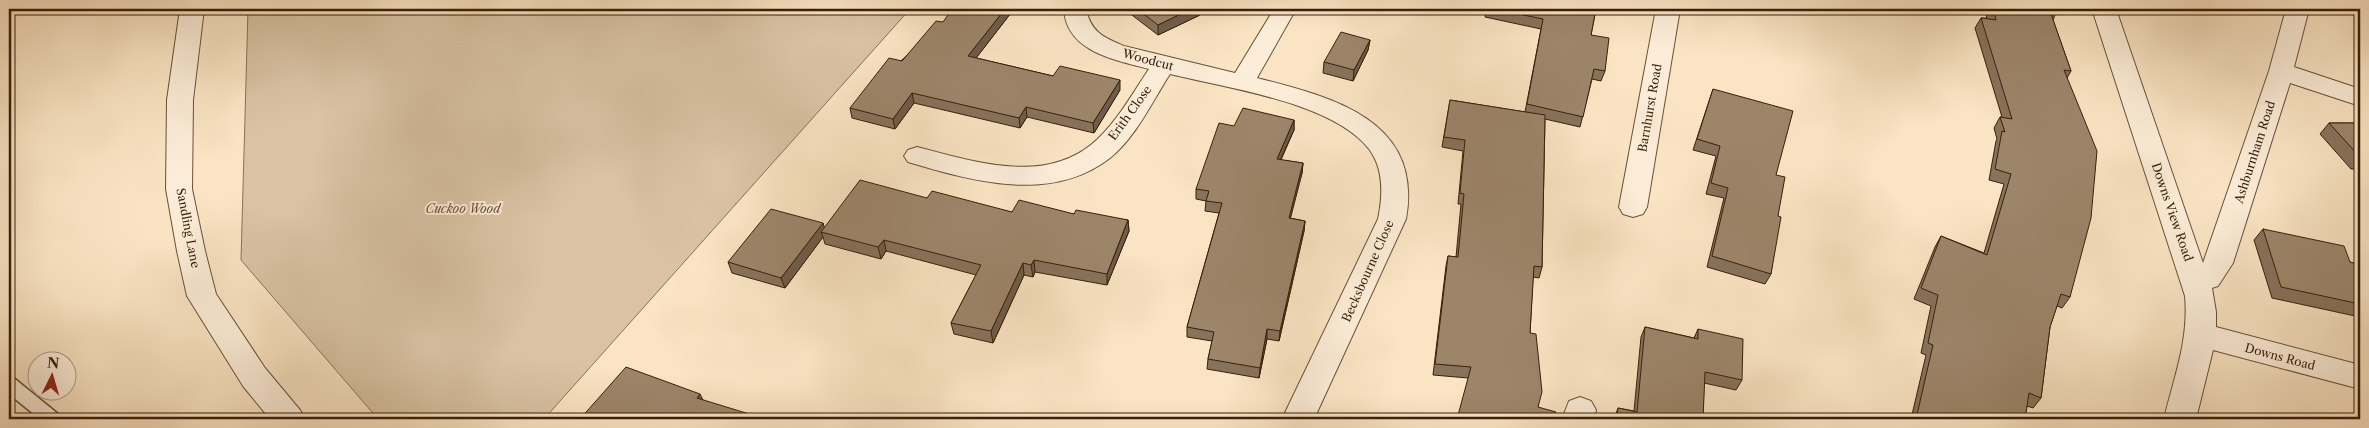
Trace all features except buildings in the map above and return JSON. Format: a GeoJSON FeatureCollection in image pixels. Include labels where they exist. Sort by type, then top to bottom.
{"type":"FeatureCollection","features":[{"type":"Feature","properties":{"kind":"street","name":"Sandling Lane"},"geometry":{"type":"LineString","coordinates":[[192,9],[180,100],[179,189],[191,250],[202,296],[254,377],[290,419]]}},
{"type":"Feature","properties":{"kind":"street","name":"Woodcut"},"geometry":{"type":"LineString","coordinates":[[1075,9],[1081,29],[1096,42],[1128,55],[1164,65],[1242,82]]}},
{"type":"Feature","properties":{"kind":"street"},"geometry":{"type":"LineString","coordinates":[[1242,82],[1285,9]]}},
{"type":"Feature","properties":{"kind":"street","name":"Barnhurst Road"},"geometry":{"type":"LineString","coordinates":[[1633,207],[1668,9]]}},
{"type":"Feature","properties":{"kind":"street","name":"Downs View Road"},"geometry":{"type":"LineString","coordinates":[[2104,9],[2196,283],[2202,312],[2200,335],[2180,419]]}},
{"type":"Feature","properties":{"kind":"street","name":"Ashburnham Road"},"geometry":{"type":"LineString","coordinates":[[2196,283],[2208,278],[2220,263],[2281,71],[2298,9]]}},
{"type":"Feature","properties":{"kind":"street","name":"Erith Close"},"geometry":{"type":"LineString","coordinates":[[917,156],[1008,176],[1050,174],[1072,167],[1099,152],[1112,139],[1164,65]]}},
{"type":"Feature","properties":{"kind":"street"},"geometry":{"type":"LineString","coordinates":[[2281,71],[2360,98]]}},
{"type":"Feature","properties":{"kind":"street","name":"Becksbourne Close"},"geometry":{"type":"LineString","coordinates":[[1242,82],[1324,106],[1357,123],[1383,150],[1391,165],[1395,180],[1396,205],[1392,219],[1298,419]]}},
{"type":"Feature","properties":{"kind":"street","name":"Downs Road"},"geometry":{"type":"LineString","coordinates":[[2200,335],[2360,376]]}},
{"type":"Feature","properties":{"kind":"lane"},"geometry":{"type":"LineString","coordinates":[[9,384],[52,419]]}},
{"type":"Feature","properties":{"kind":"green space","name":"Cuckoo Wood"},"geometry":{"type":"Polygon","coordinates":[[[248,9],[910,9],[544,419],[378,419],[241,260],[248,9]]]}}]}
